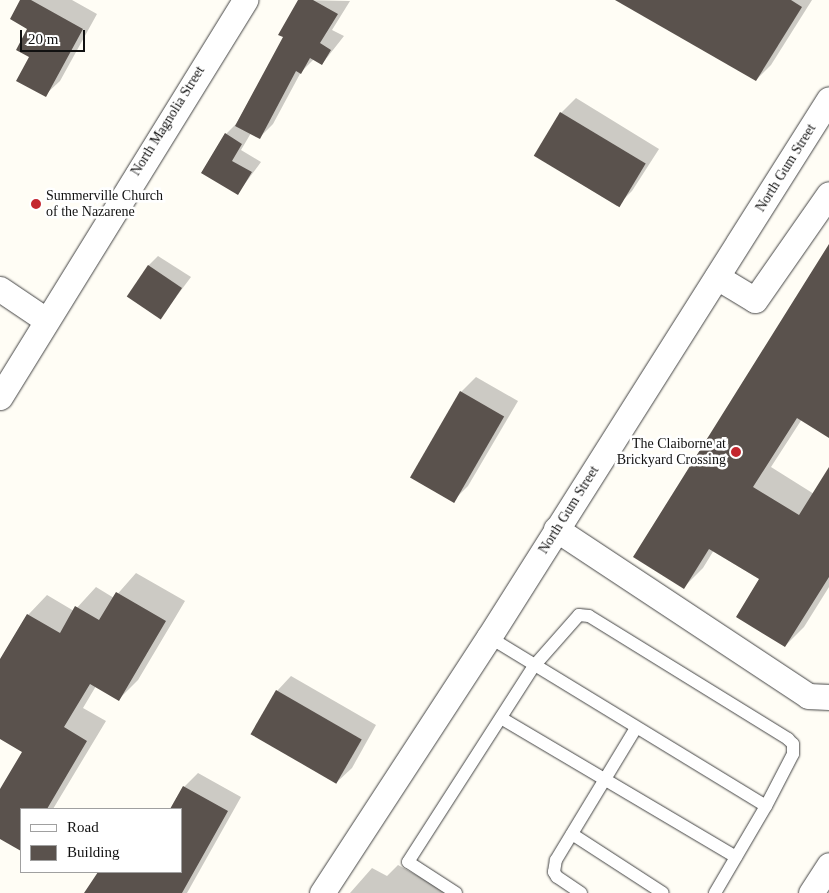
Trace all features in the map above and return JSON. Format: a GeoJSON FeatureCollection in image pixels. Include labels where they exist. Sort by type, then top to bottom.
{"type":"FeatureCollection","features":[{"type":"Feature","properties":{"kind":"street","name":"North Magnolia Street"},"geometry":{"type":"LineString","coordinates":[[0,397],[245,0]]}},
{"type":"Feature","properties":{"kind":"street","name":"North Gum Street"},"geometry":{"type":"LineString","coordinates":[[322,893],[489,637],[829,99]]}},
{"type":"Feature","properties":{"kind":"street"},"geometry":{"type":"LineString","coordinates":[[717,277],[755,300],[829,194]]}},
{"type":"Feature","properties":{"kind":"street"},"geometry":{"type":"LineString","coordinates":[[0,289],[46,320]]}},
{"type":"Feature","properties":{"kind":"street"},"geometry":{"type":"LineString","coordinates":[[556,529],[808,696],[829,697]]}},
{"type":"Feature","properties":{"kind":"street"},"geometry":{"type":"LineString","coordinates":[[817,891],[829,865]]}},
{"type":"Feature","properties":{"kind":"lane"},"geometry":{"type":"LineString","coordinates":[[456,893],[408,862],[534,666],[572,619],[579,615],[589,616],[793,744],[793,754],[766,806],[714,893]]}},
{"type":"Feature","properties":{"kind":"lane"},"geometry":{"type":"LineString","coordinates":[[489,637],[766,806]]}},
{"type":"Feature","properties":{"kind":"lane"},"geometry":{"type":"LineString","coordinates":[[500,718],[736,857]]}},
{"type":"Feature","properties":{"kind":"lane"},"geometry":{"type":"LineString","coordinates":[[581,893],[554,872],[556,860],[636,728]]}},
{"type":"Feature","properties":{"kind":"lane"},"geometry":{"type":"LineString","coordinates":[[572,834],[663,893]]}},
{"type":"Feature","properties":{"kind":"building"},"geometry":{"type":"Polygon","coordinates":[[[20,0],[31,0],[83,29],[46,97],[16,81],[29,57],[16,50],[27,29],[10,19],[20,0]]]}},
{"type":"Feature","properties":{"kind":"building"},"geometry":{"type":"Polygon","coordinates":[[[298,0],[313,0],[338,14],[320,43],[331,50],[322,65],[310,58],[301,74],[296,71],[260,139],[235,126],[283,37],[278,35],[298,0]]]}},
{"type":"Feature","properties":{"kind":"building"},"geometry":{"type":"Polygon","coordinates":[[[615,0],[791,0],[802,7],[756,81],[615,0]]]}},
{"type":"Feature","properties":{"kind":"building"},"geometry":{"type":"Polygon","coordinates":[[[560,112],[646,164],[619,207],[534,156],[560,112]]]}},
{"type":"Feature","properties":{"kind":"building"},"geometry":{"type":"Polygon","coordinates":[[[225,133],[242,144],[232,161],[252,172],[238,195],[201,173],[225,133]]]}},
{"type":"Feature","properties":{"kind":"building","name":"The Claiborne at Brickyard Crossing"},"geometry":{"type":"Polygon","coordinates":[[[829,244],[829,438],[797,418],[753,487],[799,515],[829,467],[829,577],[785,647],[736,617],[759,579],[709,549],[684,589],[633,557],[829,244]]]}},
{"type":"Feature","properties":{"kind":"building"},"geometry":{"type":"Polygon","coordinates":[[[148,265],[182,288],[161,319],[127,297],[148,265]]]}},
{"type":"Feature","properties":{"kind":"building"},"geometry":{"type":"Polygon","coordinates":[[[460,391],[504,416],[454,503],[410,478],[460,391]]]}},
{"type":"Feature","properties":{"kind":"building"},"geometry":{"type":"Polygon","coordinates":[[[116,592],[166,621],[119,701],[90,684],[64,727],[87,741],[48,808],[20,808],[20,850],[0,839],[0,789],[22,752],[0,739],[0,659],[27,614],[60,633],[75,606],[99,620],[116,592]]]}},
{"type":"Feature","properties":{"kind":"building"},"geometry":{"type":"Polygon","coordinates":[[[276,690],[362,740],[336,784],[250,734],[276,690]]]}},
{"type":"Feature","properties":{"kind":"building"},"geometry":{"type":"Polygon","coordinates":[[[183,786],[228,811],[182,893],[84,893],[97,873],[182,873],[182,808],[171,808],[183,786]]]}},
{"type":"Feature","properties":{"kind":"place","name":"Summerville Church of the Nazarene"},"geometry":{"type":"Point","coordinates":[36,204]}},
{"type":"Feature","properties":{"kind":"place","name":"The Claiborne at Brickyard Crossing"},"geometry":{"type":"Point","coordinates":[736,452]}}]}
